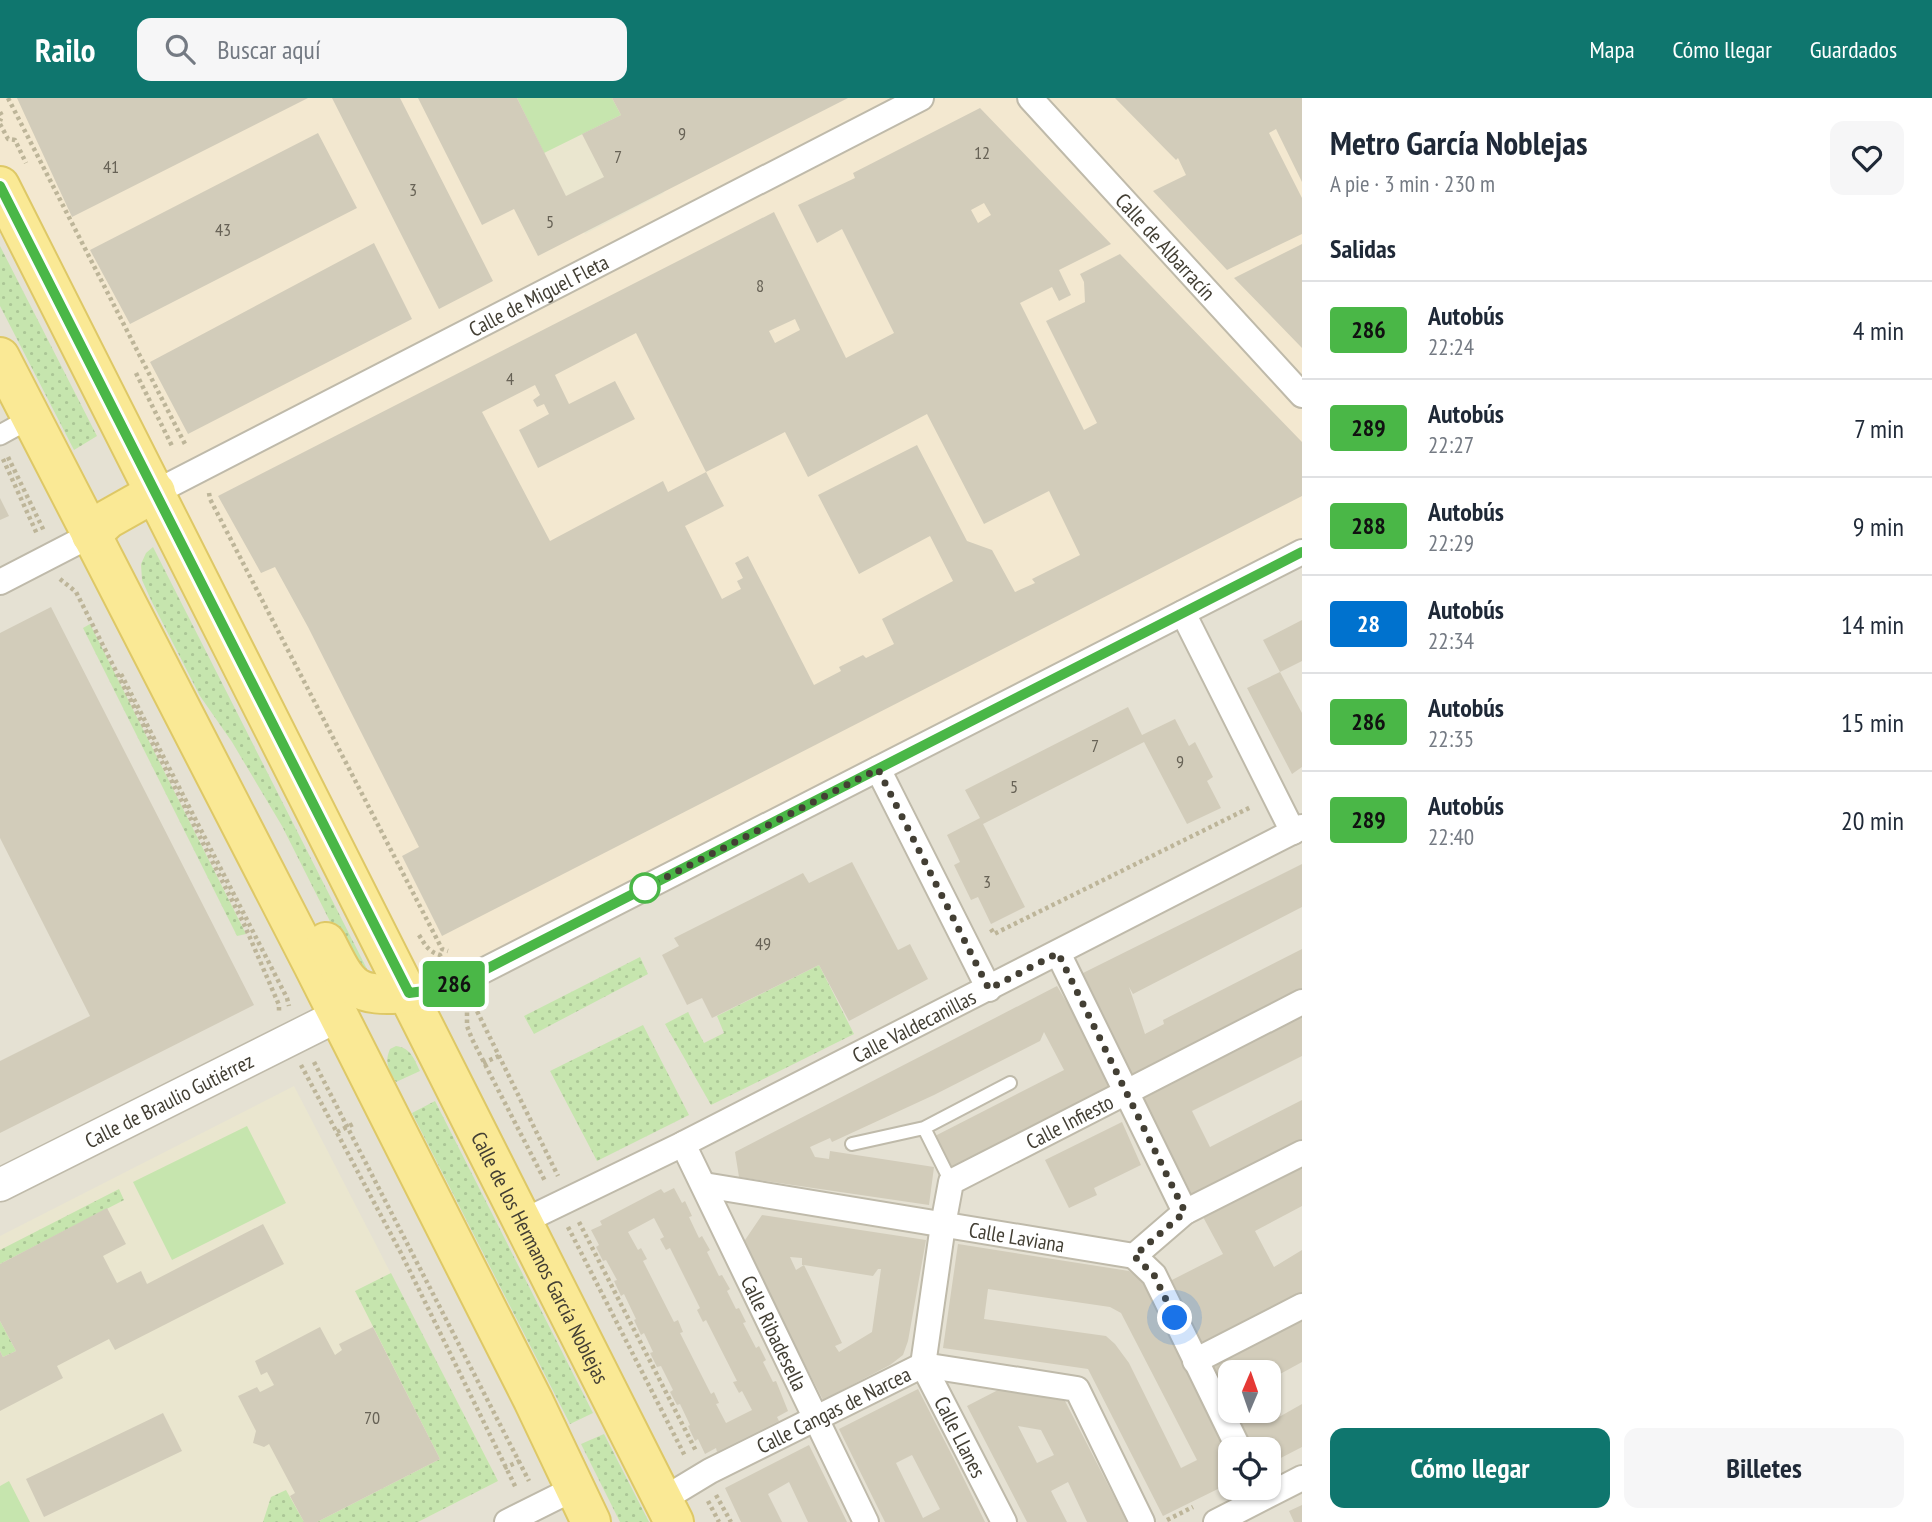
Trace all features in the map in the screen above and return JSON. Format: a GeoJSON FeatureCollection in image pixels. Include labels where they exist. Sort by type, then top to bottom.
{"type":"FeatureCollection","features":[{"type":"Feature","properties":{"kind":"main road","name":"Calle de los Hermanos García Noblejas"},"geometry":{"type":"LineString","coordinates":[[0,186],[668,1511]]}},
{"type":"Feature","properties":{"kind":"main road"},"geometry":{"type":"LineString","coordinates":[[0,357],[9,440],[90,535],[313,965],[591,1522]]}},
{"type":"Feature","properties":{"kind":"main road"},"geometry":{"type":"LineString","coordinates":[[90,535],[108,519],[156,492]]}},
{"type":"Feature","properties":{"kind":"main road"},"geometry":{"type":"LineString","coordinates":[[179,706],[216,743],[238,774],[343,975],[360,991],[379,995],[409,993]]}},
{"type":"Feature","properties":{"kind":"main road"},"geometry":{"type":"LineString","coordinates":[[337,1016],[409,993]]}},
{"type":"Feature","properties":{"kind":"street","name":"Calle de Miguel Fleta"},"geometry":{"type":"LineString","coordinates":[[156,492],[921,98]]}},
{"type":"Feature","properties":{"kind":"street","name":"Calle de Albarracín"},"geometry":{"type":"LineString","coordinates":[[1030,98],[1302,395]]}},
{"type":"Feature","properties":{"kind":"street"},"geometry":{"type":"LineString","coordinates":[[0,582],[90,535]]}},
{"type":"Feature","properties":{"kind":"street"},"geometry":{"type":"LineString","coordinates":[[409,993],[463,981],[1302,552]]}},
{"type":"Feature","properties":{"kind":"street"},"geometry":{"type":"LineString","coordinates":[[1183,613],[1298,830]]}},
{"type":"Feature","properties":{"kind":"street"},"geometry":{"type":"LineString","coordinates":[[878,769],[989,989]]}},
{"type":"Feature","properties":{"kind":"street","name":"Calle Valdecanillas"},"geometry":{"type":"LineString","coordinates":[[524,1222],[683,1144],[1298,830]]}},
{"type":"Feature","properties":{"kind":"street"},"geometry":{"type":"LineString","coordinates":[[1058,953],[1185,1212]]}},
{"type":"Feature","properties":{"kind":"street","name":"Calle Infiesto"},"geometry":{"type":"LineString","coordinates":[[951,1182],[1302,1002]]}},
{"type":"Feature","properties":{"kind":"street","name":"Calle de Braulio Gutiérrez"},"geometry":{"type":"LineString","coordinates":[[0,1185],[337,1016]]}},
{"type":"Feature","properties":{"kind":"street","name":"Calle Ribadesella"},"geometry":{"type":"LineString","coordinates":[[683,1144],[866,1522]]}},
{"type":"Feature","properties":{"kind":"street"},"geometry":{"type":"LineString","coordinates":[[1233,1437],[1154,1275],[1134,1256],[1185,1212],[1302,1153]]}},
{"type":"Feature","properties":{"kind":"street"},"geometry":{"type":"LineString","coordinates":[[923,1365],[951,1182]]}},
{"type":"Feature","properties":{"kind":"street","name":"Calle Laviana"},"geometry":{"type":"LineString","coordinates":[[704,1185],[1134,1256]]}},
{"type":"Feature","properties":{"kind":"street"},"geometry":{"type":"LineString","coordinates":[[1195,1361],[1302,1306]]}},
{"type":"Feature","properties":{"kind":"street","name":"Calle Cangas de Narcea"},"geometry":{"type":"LineString","coordinates":[[668,1511],[710,1471],[923,1365],[1077,1389],[1142,1522]]}},
{"type":"Feature","properties":{"kind":"street","name":"Calle Llanes"},"geometry":{"type":"LineString","coordinates":[[923,1365],[1004,1522]]}},
{"type":"Feature","properties":{"kind":"street"},"geometry":{"type":"LineString","coordinates":[[1281,1486],[1302,1478]]}},
{"type":"Feature","properties":{"kind":"street"},"geometry":{"type":"LineString","coordinates":[[507,1522],[575,1488]]}},
{"type":"Feature","properties":{"kind":"street"},"geometry":{"type":"LineString","coordinates":[[1216,1522],[1250,1500]]}},
{"type":"Feature","properties":{"kind":"lane"},"geometry":{"type":"LineString","coordinates":[[852,1144],[924,1128],[1010,1083]]}},
{"type":"Feature","properties":{"kind":"lane"},"geometry":{"type":"LineString","coordinates":[[924,1128],[951,1182]]}},
{"type":"Feature","properties":{"kind":"path"},"geometry":{"type":"LineString","coordinates":[[8,98],[189,452]]}},
{"type":"Feature","properties":{"kind":"path"},"geometry":{"type":"LineString","coordinates":[[0,112],[0,121]]}},
{"type":"Feature","properties":{"kind":"path"},"geometry":{"type":"LineString","coordinates":[[9,440],[49,541]]}},
{"type":"Feature","properties":{"kind":"path"},"geometry":{"type":"LineString","coordinates":[[9,440],[41,544]]}},
{"type":"Feature","properties":{"kind":"path"},"geometry":{"type":"LineString","coordinates":[[208,488],[216,511],[442,948],[448,951]]}},
{"type":"Feature","properties":{"kind":"path"},"geometry":{"type":"LineString","coordinates":[[57,576],[76,592],[244,924],[279,1005],[279,1024]]}},
{"type":"Feature","properties":{"kind":"path"},"geometry":{"type":"LineString","coordinates":[[73,582],[85,596],[98,628],[287,998],[292,1017]]}},
{"type":"Feature","properties":{"kind":"path"},"geometry":{"type":"LineString","coordinates":[[473,1004],[564,1188]]}},
{"type":"Feature","properties":{"kind":"path"},"geometry":{"type":"LineString","coordinates":[[467,1011],[467,1026],[550,1191]]}},
{"type":"Feature","properties":{"kind":"path"},"geometry":{"type":"LineString","coordinates":[[309,1050],[346,1127],[534,1489]]}},
{"type":"Feature","properties":{"kind":"path"},"geometry":{"type":"LineString","coordinates":[[296,1055],[402,1255],[504,1468],[522,1498]]}},
{"type":"Feature","properties":{"kind":"path"},"geometry":{"type":"LineString","coordinates":[[476,1067],[499,1056]]}},
{"type":"Feature","properties":{"kind":"path"},"geometry":{"type":"LineString","coordinates":[[337,1132],[365,1119]]}},
{"type":"Feature","properties":{"kind":"path"},"geometry":{"type":"LineString","coordinates":[[578,1219],[579,1226],[701,1459]]}},
{"type":"Feature","properties":{"kind":"path"},"geometry":{"type":"LineString","coordinates":[[565,1221],[689,1465]]}},
{"type":"Feature","properties":{"kind":"path"},"geometry":{"type":"LineString","coordinates":[[504,1468],[528,1457]]}},
{"type":"Feature","properties":{"kind":"path"},"geometry":{"type":"LineString","coordinates":[[714,1491],[731,1522]]}},
{"type":"Feature","properties":{"kind":"path"},"geometry":{"type":"LineString","coordinates":[[704,1492],[719,1522]]}},
{"type":"Feature","properties":{"kind":"shaded area"},"geometry":{"type":"Polygon","coordinates":[[[0,98],[1302,98],[1302,552],[463,981],[409,993],[0,179],[0,98]]]}},
{"type":"Feature","properties":{"kind":"shaded area"},"geometry":{"type":"Polygon","coordinates":[[[517,98],[612,98],[664,193],[585,234],[517,98]]]}},
{"type":"Feature","properties":{"kind":"shaded area"},"geometry":{"type":"Polygon","coordinates":[[[0,186],[1302,552],[1302,1522],[0,1522],[0,186]]]}},
{"type":"Feature","properties":{"kind":"shaded area"},"geometry":{"type":"Polygon","coordinates":[[[294,1086],[498,1481],[418,1522],[0,1522],[0,1236],[294,1086]]]}},
{"type":"Feature","properties":{"kind":"green space"},"geometry":{"type":"Polygon","coordinates":[[[517,98],[612,98],[621,115],[544,153],[517,98]]]}},
{"type":"Feature","properties":{"kind":"green space"},"geometry":{"type":"Polygon","coordinates":[[[0,246],[97,436],[74,450],[0,306],[0,246]]]}},
{"type":"Feature","properties":{"kind":"green space"},"geometry":{"type":"Polygon","coordinates":[[[153,547],[367,969],[365,973],[356,973],[282,826],[232,742],[200,696],[151,600],[142,580],[141,564],[146,553],[153,547]]]}},
{"type":"Feature","properties":{"kind":"green space"},"geometry":{"type":"Polygon","coordinates":[[[90,624],[246,934],[237,936],[83,628],[90,624]]]}},
{"type":"Feature","properties":{"kind":"green space"},"geometry":{"type":"Polygon","coordinates":[[[640,957],[648,974],[534,1034],[524,1016],[640,957]]]}},
{"type":"Feature","properties":{"kind":"green space"},"geometry":{"type":"Polygon","coordinates":[[[819,965],[854,1034],[711,1105],[665,1024],[688,1012],[704,1043],[724,1033],[717,1016],[819,965]]]}},
{"type":"Feature","properties":{"kind":"green space"},"geometry":{"type":"Polygon","coordinates":[[[643,1025],[689,1115],[597,1161],[550,1071],[643,1025]]]}},
{"type":"Feature","properties":{"kind":"green space"},"geometry":{"type":"Polygon","coordinates":[[[396,1046],[409,1052],[420,1071],[396,1082],[387,1062],[390,1049],[396,1046]]]}},
{"type":"Feature","properties":{"kind":"green space"},"geometry":{"type":"Polygon","coordinates":[[[435,1101],[593,1413],[570,1424],[412,1113],[435,1101]]]}},
{"type":"Feature","properties":{"kind":"green space"},"geometry":{"type":"Polygon","coordinates":[[[247,1126],[286,1203],[172,1260],[133,1182],[247,1126]]]}},
{"type":"Feature","properties":{"kind":"green space"},"geometry":{"type":"Polygon","coordinates":[[[119,1189],[124,1200],[0,1264],[0,1250],[119,1189]]]}},
{"type":"Feature","properties":{"kind":"green space"},"geometry":{"type":"Polygon","coordinates":[[[391,1273],[498,1481],[418,1522],[317,1522],[440,1459],[355,1291],[391,1273]]]}},
{"type":"Feature","properties":{"kind":"green space"},"geometry":{"type":"Polygon","coordinates":[[[0,1321],[16,1351],[3,1357],[0,1351],[0,1321]]]}},
{"type":"Feature","properties":{"kind":"green space"},"geometry":{"type":"Polygon","coordinates":[[[604,1434],[649,1522],[620,1522],[581,1444],[604,1434]]]}},
{"type":"Feature","properties":{"kind":"green space"},"geometry":{"type":"Polygon","coordinates":[[[9,1481],[30,1522],[0,1522],[0,1486],[9,1481]]]}},
{"type":"Feature","properties":{"kind":"green space"},"geometry":{"type":"Polygon","coordinates":[[[286,1490],[304,1522],[263,1522],[271,1497],[286,1490]]]}},
{"type":"Feature","properties":{"kind":"building"},"geometry":{"type":"Polygon","coordinates":[[[17,98],[308,98],[72,217],[17,98]]]}},
{"type":"Feature","properties":{"kind":"building"},"geometry":{"type":"Polygon","coordinates":[[[332,98],[400,98],[493,281],[439,309],[332,98]]]}},
{"type":"Feature","properties":{"kind":"building"},"geometry":{"type":"Polygon","coordinates":[[[418,98],[517,98],[566,196],[604,177],[582,134],[621,115],[612,98],[848,98],[538,256],[514,209],[482,225],[418,98]]]}},
{"type":"Feature","properties":{"kind":"building"},"geometry":{"type":"Polygon","coordinates":[[[1115,98],[1302,98],[1302,182],[1276,129],[1269,133],[1302,198],[1302,234],[1227,270],[1153,191],[1186,175],[1178,158],[1176,160],[1115,98]]]}},
{"type":"Feature","properties":{"kind":"building"},"geometry":{"type":"Polygon","coordinates":[[[980,108],[1111,244],[1059,270],[1071,295],[1059,301],[1052,287],[1020,303],[1084,430],[1097,423],[1046,321],[1085,302],[1084,282],[1080,274],[1120,254],[1302,442],[1302,496],[442,936],[402,856],[419,847],[308,627],[275,567],[261,573],[218,496],[774,212],[846,358],[894,333],[842,229],[817,243],[798,205],[855,178],[853,173],[980,108]],[[984,203],[971,210],[978,223],[991,215],[984,203]],[[795,319],[769,331],[775,343],[800,330],[795,319]],[[636,333],[555,375],[569,404],[615,381],[635,419],[538,468],[519,430],[549,414],[544,404],[537,407],[533,400],[540,395],[535,385],[482,412],[550,541],[663,481],[668,492],[706,472],[636,333]],[[927,414],[808,477],[785,432],[706,472],[724,506],[685,526],[722,599],[741,589],[737,581],[743,578],[735,563],[748,556],[814,685],[841,671],[839,667],[863,655],[866,658],[894,644],[882,619],[953,581],[930,536],[859,574],[818,495],[917,445],[967,541],[992,550],[1015,592],[1035,583],[1032,579],[1080,555],[1049,491],[984,524],[927,414]]]}},
{"type":"Feature","properties":{"kind":"building"},"geometry":{"type":"Polygon","coordinates":[[[318,133],[357,208],[130,324],[90,250],[318,133]]]}},
{"type":"Feature","properties":{"kind":"building"},"geometry":{"type":"Polygon","coordinates":[[[374,243],[412,319],[188,434],[150,362],[374,243]]]}},
{"type":"Feature","properties":{"kind":"building"},"geometry":{"type":"Polygon","coordinates":[[[1302,244],[1302,348],[1234,278],[1302,244]]]}},
{"type":"Feature","properties":{"kind":"building"},"geometry":{"type":"Polygon","coordinates":[[[0,498],[9,516],[0,520],[0,498]]]}},
{"type":"Feature","properties":{"kind":"building"},"geometry":{"type":"Polygon","coordinates":[[[51,607],[254,1005],[0,1133],[0,1061],[90,1016],[0,838],[0,633],[51,607]]]}},
{"type":"Feature","properties":{"kind":"building"},"geometry":{"type":"Polygon","coordinates":[[[1302,620],[1302,661],[1280,672],[1263,640],[1302,620]]]}},
{"type":"Feature","properties":{"kind":"building"},"geometry":{"type":"Polygon","coordinates":[[[1280,672],[1302,713],[1302,767],[1292,774],[1247,688],[1280,672]]]}},
{"type":"Feature","properties":{"kind":"building"},"geometry":{"type":"Polygon","coordinates":[[[1128,707],[1142,735],[1175,719],[1189,746],[1195,742],[1213,777],[1207,781],[1221,808],[1187,824],[1144,742],[983,824],[1025,907],[991,924],[978,897],[971,900],[954,865],[960,862],[947,835],[980,818],[965,790],[1128,707]]]}},
{"type":"Feature","properties":{"kind":"building"},"geometry":{"type":"Polygon","coordinates":[[[852,862],[898,950],[910,944],[928,979],[849,1021],[819,965],[712,1018],[702,998],[687,1005],[662,955],[679,946],[674,938],[803,873],[809,883],[852,862]]]}},
{"type":"Feature","properties":{"kind":"building"},"geometry":{"type":"Polygon","coordinates":[[[1302,864],[1302,907],[1133,994],[1129,987],[1145,1034],[1164,1024],[1163,1020],[1302,949],[1302,989],[1133,1077],[1081,974],[1302,864]]]}},
{"type":"Feature","properties":{"kind":"building"},"geometry":{"type":"Polygon","coordinates":[[[1057,986],[1076,1018],[1110,1088],[952,1168],[935,1136],[1064,1070],[1044,1032],[1040,1041],[934,1095],[832,1142],[830,1138],[810,1147],[815,1157],[829,1159],[830,1151],[934,1167],[929,1205],[739,1177],[735,1152],[1057,986]]]}},
{"type":"Feature","properties":{"kind":"building"},"geometry":{"type":"Polygon","coordinates":[[[1302,1013],[1302,1056],[1192,1111],[1210,1147],[1302,1100],[1302,1139],[1192,1195],[1141,1094],[1302,1013]]]}},
{"type":"Feature","properties":{"kind":"building"},"geometry":{"type":"Polygon","coordinates":[[[1122,1122],[1141,1165],[1094,1188],[1097,1195],[1069,1208],[1045,1160],[1122,1122]]]}},
{"type":"Feature","properties":{"kind":"building"},"geometry":{"type":"Polygon","coordinates":[[[1302,1165],[1302,1206],[1255,1231],[1274,1267],[1302,1250],[1302,1293],[1199,1344],[1168,1282],[1223,1254],[1202,1215],[1302,1165]]]}},
{"type":"Feature","properties":{"kind":"building"},"geometry":{"type":"Polygon","coordinates":[[[674,1188],[682,1203],[685,1201],[699,1238],[702,1236],[710,1250],[707,1252],[719,1276],[722,1275],[730,1289],[727,1291],[736,1309],[739,1308],[746,1322],[743,1323],[756,1348],[759,1346],[766,1360],[763,1362],[773,1382],[776,1381],[788,1411],[777,1417],[779,1421],[717,1452],[716,1448],[705,1454],[698,1439],[695,1441],[680,1404],[677,1405],[670,1392],[673,1390],[661,1366],[657,1367],[644,1333],[641,1335],[624,1294],[621,1296],[614,1281],[617,1280],[596,1247],[599,1245],[591,1230],[602,1225],[600,1221],[661,1189],[664,1193],[674,1188]],[[654,1218],[628,1232],[638,1250],[641,1248],[647,1259],[643,1261],[674,1322],[678,1320],[683,1332],[680,1333],[711,1394],[714,1392],[719,1403],[716,1404],[726,1423],[752,1410],[742,1391],[739,1393],[733,1382],[737,1381],[706,1320],[703,1322],[697,1310],[700,1308],[670,1248],[666,1250],[660,1239],[664,1237],[654,1218]]]}},
{"type":"Feature","properties":{"kind":"building"},"geometry":{"type":"Polygon","coordinates":[[[107,1208],[126,1244],[103,1256],[117,1283],[141,1271],[147,1284],[263,1224],[284,1264],[115,1350],[109,1339],[57,1366],[63,1378],[0,1411],[0,1351],[3,1357],[16,1351],[0,1321],[0,1264],[107,1208]]]}},
{"type":"Feature","properties":{"kind":"building"},"geometry":{"type":"Polygon","coordinates":[[[762,1215],[926,1240],[908,1341],[903,1355],[890,1365],[823,1400],[743,1243],[762,1215]],[[790,1257],[796,1270],[804,1265],[802,1258],[790,1257]],[[804,1265],[842,1343],[835,1346],[839,1352],[872,1332],[881,1269],[873,1276],[804,1265]]]}},
{"type":"Feature","properties":{"kind":"building"},"geometry":{"type":"Polygon","coordinates":[[[958,1244],[1129,1271],[1144,1282],[1222,1437],[1218,1437],[1218,1489],[1163,1516],[1088,1369],[943,1348],[958,1244]],[[988,1289],[984,1319],[1106,1336],[1129,1363],[1181,1468],[1197,1460],[1121,1313],[1110,1307],[988,1289]]]}},
{"type":"Feature","properties":{"kind":"building"},"geometry":{"type":"Polygon","coordinates":[[[1302,1318],[1302,1362],[1281,1373],[1281,1360],[1218,1360],[1302,1318]]]}},
{"type":"Feature","properties":{"kind":"building"},"geometry":{"type":"Polygon","coordinates":[[[320,1327],[335,1355],[342,1350],[339,1344],[373,1327],[440,1459],[317,1522],[304,1522],[290,1496],[295,1493],[269,1444],[264,1447],[253,1443],[256,1431],[238,1396],[257,1387],[260,1392],[274,1385],[267,1372],[261,1375],[255,1361],[320,1327]]]}},
{"type":"Feature","properties":{"kind":"building"},"geometry":{"type":"Polygon","coordinates":[[[1218,1360],[1218,1380],[1210,1364],[1218,1360]]]}},
{"type":"Feature","properties":{"kind":"building"},"geometry":{"type":"Polygon","coordinates":[[[918,1389],[985,1522],[885,1522],[839,1429],[918,1389]],[[912,1455],[896,1463],[923,1518],[940,1509],[912,1455]]]}},
{"type":"Feature","properties":{"kind":"building"},"geometry":{"type":"Polygon","coordinates":[[[1000,1389],[1065,1401],[1127,1522],[1087,1522],[1068,1482],[1051,1491],[1067,1522],[1027,1522],[967,1406],[1000,1389]],[[1018,1426],[1037,1463],[1054,1455],[1041,1430],[1018,1426]]]}},
{"type":"Feature","properties":{"kind":"building"},"geometry":{"type":"Polygon","coordinates":[[[1302,1404],[1302,1447],[1281,1458],[1281,1437],[1247,1437],[1240,1423],[1281,1423],[1281,1416],[1302,1404]]]}},
{"type":"Feature","properties":{"kind":"building"},"geometry":{"type":"Polygon","coordinates":[[[163,1413],[182,1451],[44,1517],[26,1479],[163,1413]]]}},
{"type":"Feature","properties":{"kind":"building"},"geometry":{"type":"Polygon","coordinates":[[[809,1445],[847,1522],[808,1522],[789,1482],[768,1494],[782,1522],[741,1522],[725,1488],[809,1445]]]}},
{"type":"Feature","properties":{"kind":"building"},"geometry":{"type":"Polygon","coordinates":[[[1302,1505],[1302,1522],[1294,1522],[1289,1511],[1302,1505]]]}},
{"type":"Feature","properties":{"kind":"bus line","name":"286"},"geometry":{"type":"LineString","coordinates":[[0,186],[409,993],[463,981],[1302,552]]}},
{"type":"Feature","properties":{"kind":"route"},"geometry":{"type":"LineString","coordinates":[[645,888],[878,769],[989,989],[1058,953],[1185,1212],[1134,1256],[1154,1275],[1175,1318]]}}]}
